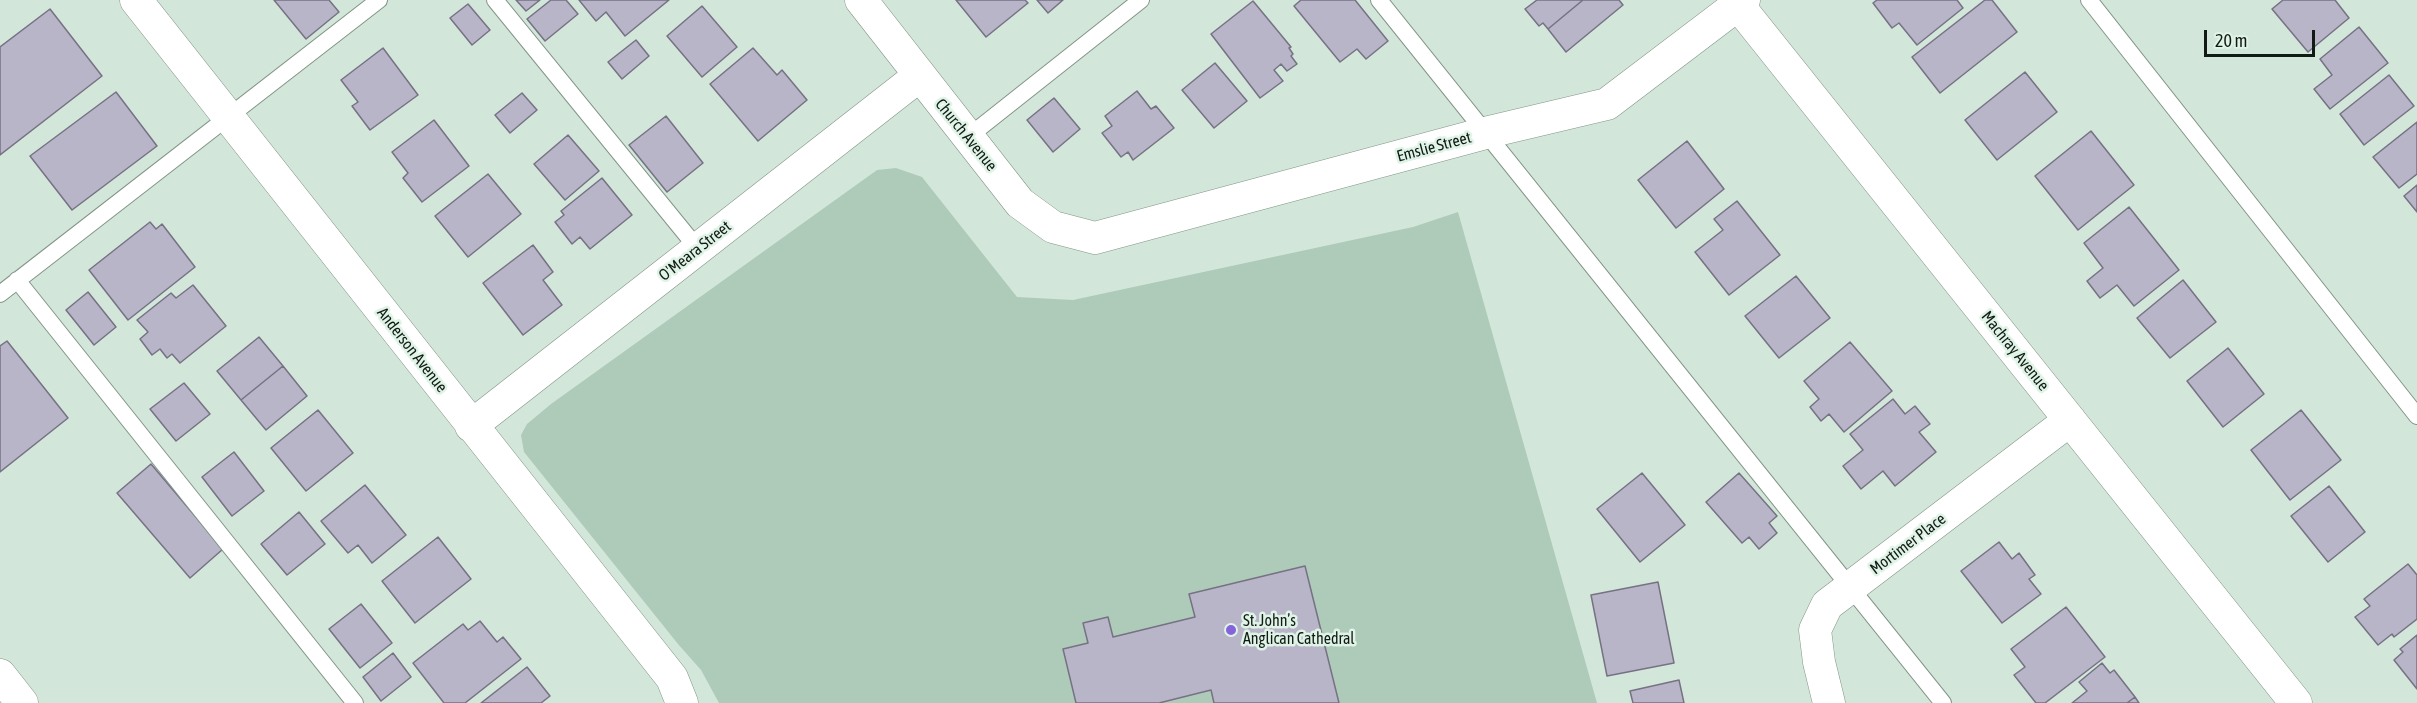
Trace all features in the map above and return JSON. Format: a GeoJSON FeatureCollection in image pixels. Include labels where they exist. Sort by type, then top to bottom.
{"type":"FeatureCollection","features":[{"type":"Feature","properties":{"kind":"street","name":"Anderson Avenue"},"geometry":{"type":"LineString","coordinates":[[136,0],[672,678],[682,703]]}},
{"type":"Feature","properties":{"kind":"street","name":"Church Avenue"},"geometry":{"type":"LineString","coordinates":[[861,0],[918,76],[1020,203],[1053,227],[1095,238]]}},
{"type":"Feature","properties":{"kind":"street","name":"Emslie Street"},"geometry":{"type":"LineString","coordinates":[[1095,238],[1484,134],[1607,104],[1739,2]]}},
{"type":"Feature","properties":{"kind":"street","name":"Machray Avenue"},"geometry":{"type":"LineString","coordinates":[[1739,2],[2296,703]]}},
{"type":"Feature","properties":{"kind":"street","name":"O'Meara Street"},"geometry":{"type":"LineString","coordinates":[[471,426],[918,76]]}},
{"type":"Feature","properties":{"kind":"street","name":"Mortimer Place"},"geometry":{"type":"LineString","coordinates":[[1829,703],[1819,662],[1815,630],[1827,605],[2070,420]]}},
{"type":"Feature","properties":{"kind":"street"},"geometry":{"type":"LineString","coordinates":[[0,675],[22,703]]}},
{"type":"Feature","properties":{"kind":"lane"},"geometry":{"type":"LineString","coordinates":[[0,294],[380,0]]}},
{"type":"Feature","properties":{"kind":"lane"},"geometry":{"type":"LineString","coordinates":[[495,0],[698,249]]}},
{"type":"Feature","properties":{"kind":"lane"},"geometry":{"type":"LineString","coordinates":[[968,137],[1141,0]]}},
{"type":"Feature","properties":{"kind":"lane"},"geometry":{"type":"LineString","coordinates":[[1379,0],[1484,134],[1943,703]]}},
{"type":"Feature","properties":{"kind":"lane"},"geometry":{"type":"LineString","coordinates":[[2090,0],[2417,416]]}},
{"type":"Feature","properties":{"kind":"lane"},"geometry":{"type":"LineString","coordinates":[[17,280],[355,703]]}},
{"type":"Feature","properties":{"kind":"green space"},"geometry":{"type":"Polygon","coordinates":[[[896,168],[922,177],[1017,297],[1073,300],[1413,227],[1458,212],[1597,703],[1339,703],[1305,566],[1189,595],[1195,617],[1113,637],[1108,617],[1084,623],[1088,643],[1064,649],[1076,703],[719,703],[701,670],[524,452],[521,435],[527,424],[551,404],[877,170],[896,168]]]}},
{"type":"Feature","properties":{"kind":"green space"},"geometry":{"type":"Polygon","coordinates":[[[1211,690],[1214,703],[1159,703],[1211,690]]]}},
{"type":"Feature","properties":{"kind":"building"},"geometry":{"type":"Polygon","coordinates":[[[274,0],[329,0],[339,12],[306,39],[274,0]]]}},
{"type":"Feature","properties":{"kind":"building"},"geometry":{"type":"Polygon","coordinates":[[[516,0],[540,0],[526,11],[516,0]]]}},
{"type":"Feature","properties":{"kind":"building"},"geometry":{"type":"Polygon","coordinates":[[[551,0],[566,0],[578,14],[545,41],[527,19],[551,0]]]}},
{"type":"Feature","properties":{"kind":"building"},"geometry":{"type":"Polygon","coordinates":[[[579,0],[669,0],[625,36],[606,12],[596,21],[579,0]]]}},
{"type":"Feature","properties":{"kind":"building"},"geometry":{"type":"Polygon","coordinates":[[[956,0],[1025,0],[1028,3],[986,37],[956,0]]]}},
{"type":"Feature","properties":{"kind":"building"},"geometry":{"type":"Polygon","coordinates":[[[1037,0],[1063,0],[1048,13],[1037,0]]]}},
{"type":"Feature","properties":{"kind":"building"},"geometry":{"type":"Polygon","coordinates":[[[1301,0],[1355,0],[1388,41],[1366,59],[1357,49],[1340,62],[1294,6],[1301,0]]]}},
{"type":"Feature","properties":{"kind":"building"},"geometry":{"type":"Polygon","coordinates":[[[1537,0],[1583,0],[1548,29],[1543,23],[1539,26],[1525,9],[1537,0]]]}},
{"type":"Feature","properties":{"kind":"building"},"geometry":{"type":"Polygon","coordinates":[[[1583,0],[1619,0],[1623,5],[1566,52],[1548,29],[1583,0]]]}},
{"type":"Feature","properties":{"kind":"building"},"geometry":{"type":"Polygon","coordinates":[[[1877,0],[1957,0],[1963,8],[1917,45],[1899,23],[1892,28],[1873,3],[1877,0]]]}},
{"type":"Feature","properties":{"kind":"building"},"geometry":{"type":"Polygon","coordinates":[[[1985,0],[1992,0],[2017,32],[1940,93],[1912,57],[1985,0]]]}},
{"type":"Feature","properties":{"kind":"building"},"geometry":{"type":"Polygon","coordinates":[[[2283,0],[2335,0],[2349,18],[2308,52],[2272,9],[2283,0]]]}},
{"type":"Feature","properties":{"kind":"building"},"geometry":{"type":"Polygon","coordinates":[[[1253,1],[1291,47],[1289,48],[1293,54],[1291,56],[1297,64],[1287,71],[1281,64],[1274,70],[1283,81],[1260,98],[1211,34],[1253,1]]]}},
{"type":"Feature","properties":{"kind":"building"},"geometry":{"type":"Polygon","coordinates":[[[468,4],[490,30],[472,45],[450,18],[468,4]]]}},
{"type":"Feature","properties":{"kind":"building"},"geometry":{"type":"Polygon","coordinates":[[[702,6],[737,47],[702,77],[667,36],[702,6]]]}},
{"type":"Feature","properties":{"kind":"building"},"geometry":{"type":"Polygon","coordinates":[[[50,9],[102,76],[0,155],[0,47],[50,9]]]}},
{"type":"Feature","properties":{"kind":"building"},"geometry":{"type":"Polygon","coordinates":[[[2359,27],[2388,63],[2330,109],[2314,89],[2332,75],[2320,59],[2359,27]]]}},
{"type":"Feature","properties":{"kind":"building"},"geometry":{"type":"Polygon","coordinates":[[[636,40],[649,56],[622,79],[608,62],[636,40]]]}},
{"type":"Feature","properties":{"kind":"building"},"geometry":{"type":"Polygon","coordinates":[[[383,48],[418,95],[370,130],[352,106],[358,102],[341,80],[383,48]]]}},
{"type":"Feature","properties":{"kind":"building"},"geometry":{"type":"Polygon","coordinates":[[[753,48],[777,75],[782,70],[807,100],[758,141],[710,84],[753,48]]]}},
{"type":"Feature","properties":{"kind":"building"},"geometry":{"type":"Polygon","coordinates":[[[1215,63],[1247,101],[1214,128],[1182,90],[1215,63]]]}},
{"type":"Feature","properties":{"kind":"building"},"geometry":{"type":"Polygon","coordinates":[[[2025,72],[2057,112],[1997,160],[1965,120],[2025,72]]]}},
{"type":"Feature","properties":{"kind":"building"},"geometry":{"type":"Polygon","coordinates":[[[2389,75],[2414,106],[2364,145],[2340,114],[2389,75]]]}},
{"type":"Feature","properties":{"kind":"building"},"geometry":{"type":"Polygon","coordinates":[[[1137,91],[1151,109],[1156,106],[1174,128],[1133,160],[1128,152],[1121,157],[1102,133],[1112,126],[1105,116],[1137,91]]]}},
{"type":"Feature","properties":{"kind":"building"},"geometry":{"type":"Polygon","coordinates":[[[116,92],[157,146],[72,210],[30,156],[116,92]]]}},
{"type":"Feature","properties":{"kind":"building"},"geometry":{"type":"Polygon","coordinates":[[[522,93],[537,110],[510,133],[495,115],[522,93]]]}},
{"type":"Feature","properties":{"kind":"building"},"geometry":{"type":"Polygon","coordinates":[[[1054,98],[1080,129],[1053,152],[1027,120],[1054,98]]]}},
{"type":"Feature","properties":{"kind":"building"},"geometry":{"type":"Polygon","coordinates":[[[666,116],[703,163],[667,192],[629,145],[666,116]]]}},
{"type":"Feature","properties":{"kind":"building"},"geometry":{"type":"Polygon","coordinates":[[[434,120],[469,166],[422,202],[403,178],[408,173],[392,152],[434,120]]]}},
{"type":"Feature","properties":{"kind":"building"},"geometry":{"type":"Polygon","coordinates":[[[2417,122],[2417,174],[2399,188],[2373,157],[2417,122]]]}},
{"type":"Feature","properties":{"kind":"building"},"geometry":{"type":"Polygon","coordinates":[[[2091,131],[2134,185],[2078,230],[2035,176],[2091,131]]]}},
{"type":"Feature","properties":{"kind":"building"},"geometry":{"type":"Polygon","coordinates":[[[568,135],[599,171],[565,200],[534,164],[568,135]]]}},
{"type":"Feature","properties":{"kind":"building"},"geometry":{"type":"Polygon","coordinates":[[[1687,141],[1724,189],[1676,228],[1638,180],[1687,141]]]}},
{"type":"Feature","properties":{"kind":"building"},"geometry":{"type":"Polygon","coordinates":[[[488,174],[521,214],[468,257],[435,216],[488,174]]]}},
{"type":"Feature","properties":{"kind":"building"},"geometry":{"type":"Polygon","coordinates":[[[602,178],[632,215],[590,249],[580,237],[572,244],[555,222],[564,215],[561,211],[602,178]]]}},
{"type":"Feature","properties":{"kind":"building"},"geometry":{"type":"Polygon","coordinates":[[[2417,185],[2417,212],[2404,196],[2417,185]]]}},
{"type":"Feature","properties":{"kind":"building"},"geometry":{"type":"Polygon","coordinates":[[[1737,201],[1780,255],[1729,295],[1695,252],[1723,230],[1714,219],[1737,201]]]}},
{"type":"Feature","properties":{"kind":"building"},"geometry":{"type":"Polygon","coordinates":[[[2129,207],[2179,270],[2134,306],[2117,285],[2100,298],[2087,281],[2103,268],[2084,243],[2129,207]]]}},
{"type":"Feature","properties":{"kind":"building"},"geometry":{"type":"Polygon","coordinates":[[[150,222],[156,229],[162,224],[195,267],[128,320],[89,270],[150,222]]]}},
{"type":"Feature","properties":{"kind":"building"},"geometry":{"type":"Polygon","coordinates":[[[533,245],[553,272],[543,280],[562,305],[523,335],[483,283],[533,245]]]}},
{"type":"Feature","properties":{"kind":"building"},"geometry":{"type":"Polygon","coordinates":[[[1796,276],[1830,318],[1779,358],[1745,316],[1796,276]]]}},
{"type":"Feature","properties":{"kind":"building"},"geometry":{"type":"Polygon","coordinates":[[[2183,280],[2216,322],[2170,358],[2137,318],[2183,280]]]}},
{"type":"Feature","properties":{"kind":"building"},"geometry":{"type":"Polygon","coordinates":[[[193,285],[226,326],[180,363],[172,354],[167,358],[160,349],[152,355],[140,339],[148,332],[137,320],[171,293],[176,298],[193,285]]]}},
{"type":"Feature","properties":{"kind":"building"},"geometry":{"type":"Polygon","coordinates":[[[88,292],[116,327],[94,345],[66,310],[88,292]]]}},
{"type":"Feature","properties":{"kind":"building"},"geometry":{"type":"Polygon","coordinates":[[[259,337],[283,366],[241,400],[217,371],[259,337]]]}},
{"type":"Feature","properties":{"kind":"building"},"geometry":{"type":"Polygon","coordinates":[[[7,341],[68,418],[0,472],[0,346],[7,341]]]}},
{"type":"Feature","properties":{"kind":"building"},"geometry":{"type":"Polygon","coordinates":[[[1850,342],[1892,391],[1844,432],[1829,414],[1821,421],[1810,407],[1819,399],[1804,381],[1850,342]]]}},
{"type":"Feature","properties":{"kind":"building"},"geometry":{"type":"Polygon","coordinates":[[[2228,348],[2264,394],[2223,427],[2187,381],[2228,348]]]}},
{"type":"Feature","properties":{"kind":"building"},"geometry":{"type":"Polygon","coordinates":[[[283,366],[307,396],[266,430],[241,400],[283,366]]]}},
{"type":"Feature","properties":{"kind":"building"},"geometry":{"type":"Polygon","coordinates":[[[184,383],[210,414],[176,441],[150,409],[184,383]]]}},
{"type":"Feature","properties":{"kind":"building"},"geometry":{"type":"Polygon","coordinates":[[[1893,399],[1905,414],[1915,406],[1930,424],[1919,432],[1936,452],[1895,486],[1883,471],[1861,489],[1843,466],[1863,450],[1850,434],[1893,399]]]}},
{"type":"Feature","properties":{"kind":"building"},"geometry":{"type":"Polygon","coordinates":[[[318,410],[353,453],[306,491],[271,448],[318,410]]]}},
{"type":"Feature","properties":{"kind":"building"},"geometry":{"type":"Polygon","coordinates":[[[2301,410],[2341,460],[2290,500],[2251,450],[2301,410]]]}},
{"type":"Feature","properties":{"kind":"building"},"geometry":{"type":"Polygon","coordinates":[[[234,452],[264,491],[232,516],[202,477],[234,452]]]}},
{"type":"Feature","properties":{"kind":"building"},"geometry":{"type":"Polygon","coordinates":[[[151,464],[223,549],[190,578],[117,493],[151,464]]]}},
{"type":"Feature","properties":{"kind":"building"},"geometry":{"type":"Polygon","coordinates":[[[1642,473],[1685,525],[1640,562],[1597,509],[1642,473]]]}},
{"type":"Feature","properties":{"kind":"building"},"geometry":{"type":"Polygon","coordinates":[[[1739,473],[1777,516],[1769,523],[1777,533],[1759,549],[1749,537],[1742,543],[1706,502],[1739,473]]]}},
{"type":"Feature","properties":{"kind":"building"},"geometry":{"type":"Polygon","coordinates":[[[365,485],[406,535],[372,563],[358,545],[348,553],[321,521],[365,485]]]}},
{"type":"Feature","properties":{"kind":"building"},"geometry":{"type":"Polygon","coordinates":[[[2329,486],[2365,532],[2328,562],[2291,516],[2329,486]]]}},
{"type":"Feature","properties":{"kind":"building"},"geometry":{"type":"Polygon","coordinates":[[[299,512],[325,544],[287,575],[261,544],[299,512]]]}},
{"type":"Feature","properties":{"kind":"building"},"geometry":{"type":"Polygon","coordinates":[[[438,537],[471,579],[415,623],[382,581],[438,537]]]}},
{"type":"Feature","properties":{"kind":"building"},"geometry":{"type":"Polygon","coordinates":[[[1999,542],[2012,559],[2019,553],[2035,575],[2029,579],[2041,594],[2002,623],[1961,571],[1999,542]]]}},
{"type":"Feature","properties":{"kind":"building"},"geometry":{"type":"Polygon","coordinates":[[[2408,564],[2417,575],[2417,619],[2394,637],[2392,634],[2378,645],[2355,617],[2370,606],[2364,599],[2408,564]]]}},
{"type":"Feature","properties":{"kind":"building","name":"St. John’s Anglican Cathedral"},"geometry":{"type":"Polygon","coordinates":[[[1305,566],[1339,703],[1214,703],[1211,690],[1159,703],[1076,703],[1063,649],[1088,643],[1083,623],[1108,617],[1113,637],[1195,617],[1189,594],[1305,566]]]}},
{"type":"Feature","properties":{"kind":"building"},"geometry":{"type":"Polygon","coordinates":[[[1658,582],[1674,663],[1607,676],[1591,595],[1658,582]]]}},
{"type":"Feature","properties":{"kind":"building"},"geometry":{"type":"Polygon","coordinates":[[[361,604],[392,643],[360,668],[329,629],[361,604]]]}},
{"type":"Feature","properties":{"kind":"building"},"geometry":{"type":"Polygon","coordinates":[[[2066,607],[2105,657],[2045,703],[2036,703],[2014,675],[2025,667],[2011,649],[2066,607]]]}},
{"type":"Feature","properties":{"kind":"building"},"geometry":{"type":"Polygon","coordinates":[[[480,621],[497,642],[503,637],[521,659],[465,703],[444,703],[413,663],[463,624],[468,630],[480,621]]]}},
{"type":"Feature","properties":{"kind":"building"},"geometry":{"type":"Polygon","coordinates":[[[2417,635],[2417,689],[2394,660],[2403,652],[2400,649],[2417,635]]]}},
{"type":"Feature","properties":{"kind":"building"},"geometry":{"type":"Polygon","coordinates":[[[393,653],[411,677],[381,701],[363,677],[393,653]]]}},
{"type":"Feature","properties":{"kind":"building"},"geometry":{"type":"Polygon","coordinates":[[[2102,663],[2110,673],[2114,670],[2135,697],[2127,703],[2072,703],[2087,691],[2079,682],[2102,663]]]}},
{"type":"Feature","properties":{"kind":"building"},"geometry":{"type":"Polygon","coordinates":[[[527,667],[550,696],[541,703],[481,703],[527,667]]]}},
{"type":"Feature","properties":{"kind":"building"},"geometry":{"type":"Polygon","coordinates":[[[1679,680],[1684,703],[1633,703],[1630,691],[1679,680]]]}},
{"type":"Feature","properties":{"kind":"building"},"geometry":{"type":"Polygon","coordinates":[[[2135,697],[2139,703],[2127,703],[2135,697]]]}},
{"type":"Feature","properties":{"kind":"place","name":"St. John’s Anglican Cathedral"},"geometry":{"type":"Point","coordinates":[1231,630]}}]}
